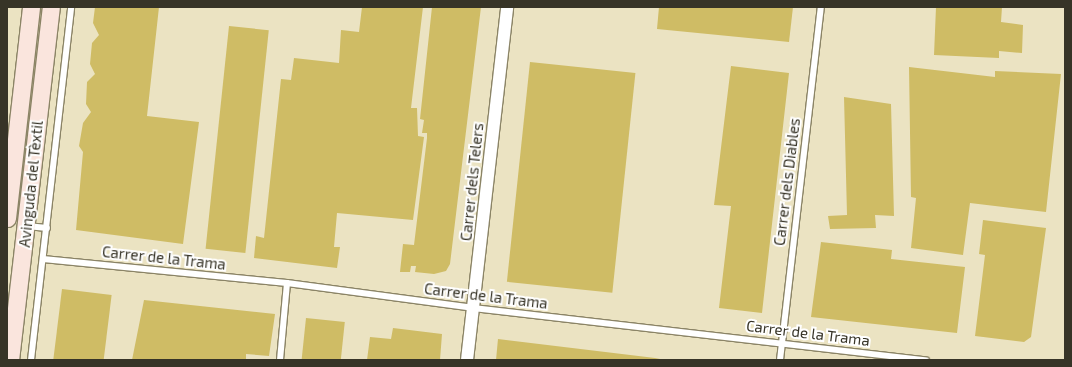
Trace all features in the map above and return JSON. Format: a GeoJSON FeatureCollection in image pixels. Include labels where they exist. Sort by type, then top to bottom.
{"type":"FeatureCollection","features":[{"type":"Feature","properties":{"kind":"street","name":"Avinguda del Tèxtil"},"geometry":{"type":"LineString","coordinates":[[7,218],[30,7]]}},
{"type":"Feature","properties":{"kind":"street","name":"Avinguda del Tèxtil"},"geometry":{"type":"LineString","coordinates":[[10,360],[50,7]]}},
{"type":"Feature","properties":{"kind":"street","name":"Carrer dels Telers"},"geometry":{"type":"LineString","coordinates":[[467,360],[507,7]]}},
{"type":"Feature","properties":{"kind":"lane"},"geometry":{"type":"LineString","coordinates":[[31,360],[71,7]]}},
{"type":"Feature","properties":{"kind":"lane","name":"Carrer dels Diables"},"geometry":{"type":"LineString","coordinates":[[780,360],[821,7]]}},
{"type":"Feature","properties":{"kind":"lane"},"geometry":{"type":"LineString","coordinates":[[26,226],[47,228]]}},
{"type":"Feature","properties":{"kind":"lane","name":"Carrer de la Trama"},"geometry":{"type":"LineString","coordinates":[[43,259],[287,283],[474,308],[782,342],[926,360]]}},
{"type":"Feature","properties":{"kind":"lane"},"geometry":{"type":"LineString","coordinates":[[280,360],[287,283]]}},
{"type":"Feature","properties":{"kind":"building"},"geometry":{"type":"Polygon","coordinates":[[[95,7],[159,7],[147,116],[199,122],[183,244],[76,230],[83,152],[79,146],[83,123],[91,112],[86,104],[87,82],[95,74],[90,64],[92,43],[99,35],[93,23],[95,7]]]}},
{"type":"Feature","properties":{"kind":"building"},"geometry":{"type":"Polygon","coordinates":[[[362,7],[423,7],[411,108],[417,108],[418,136],[424,137],[413,220],[337,213],[334,247],[340,247],[337,268],[254,258],[256,236],[264,238],[281,79],[291,80],[294,58],[339,63],[341,30],[359,32],[362,7]]]}},
{"type":"Feature","properties":{"kind":"building"},"geometry":{"type":"Polygon","coordinates":[[[432,7],[481,7],[450,264],[446,271],[434,274],[415,272],[416,266],[411,266],[410,272],[400,272],[403,244],[414,245],[427,138],[427,133],[422,133],[424,120],[420,119],[432,7]]]}},
{"type":"Feature","properties":{"kind":"building"},"geometry":{"type":"Polygon","coordinates":[[[659,7],[793,7],[789,42],[657,29],[659,7]]]}},
{"type":"Feature","properties":{"kind":"building"},"geometry":{"type":"Polygon","coordinates":[[[936,7],[1002,7],[1001,22],[1023,25],[1022,53],[999,51],[999,58],[934,55],[936,7]]]}},
{"type":"Feature","properties":{"kind":"building"},"geometry":{"type":"Polygon","coordinates":[[[229,26],[269,30],[245,253],[206,249],[229,26]]]}},
{"type":"Feature","properties":{"kind":"building"},"geometry":{"type":"Polygon","coordinates":[[[530,62],[635,73],[612,293],[507,282],[530,62]]]}},
{"type":"Feature","properties":{"kind":"building"},"geometry":{"type":"Polygon","coordinates":[[[731,66],[789,73],[762,313],[719,308],[731,206],[714,205],[731,66]]]}},
{"type":"Feature","properties":{"kind":"building"},"geometry":{"type":"Polygon","coordinates":[[[909,67],[995,77],[995,71],[1061,74],[1046,212],[970,203],[963,255],[911,248],[916,198],[911,197],[909,67]]]}},
{"type":"Feature","properties":{"kind":"building"},"geometry":{"type":"Polygon","coordinates":[[[844,97],[891,104],[894,216],[875,215],[876,228],[830,229],[828,216],[847,215],[844,97]]]}},
{"type":"Feature","properties":{"kind":"building"},"geometry":{"type":"Polygon","coordinates":[[[983,220],[1046,228],[1031,337],[1024,342],[975,336],[985,255],[979,254],[983,220]]]}},
{"type":"Feature","properties":{"kind":"building"},"geometry":{"type":"Polygon","coordinates":[[[821,242],[892,250],[891,259],[965,267],[957,333],[811,317],[821,242]]]}},
{"type":"Feature","properties":{"kind":"building"},"geometry":{"type":"Polygon","coordinates":[[[62,289],[112,295],[104,360],[53,359],[62,289]]]}},
{"type":"Feature","properties":{"kind":"building"},"geometry":{"type":"Polygon","coordinates":[[[144,300],[275,314],[269,356],[246,354],[246,360],[132,360],[144,300]]]}},
{"type":"Feature","properties":{"kind":"building"},"geometry":{"type":"Polygon","coordinates":[[[306,318],[345,322],[341,360],[302,360],[306,318]]]}},
{"type":"Feature","properties":{"kind":"building"},"geometry":{"type":"Polygon","coordinates":[[[393,328],[442,334],[440,360],[367,360],[370,337],[391,339],[393,328]]]}},
{"type":"Feature","properties":{"kind":"building"},"geometry":{"type":"Polygon","coordinates":[[[498,339],[655,358],[665,360],[496,360],[498,339]]]}}]}
